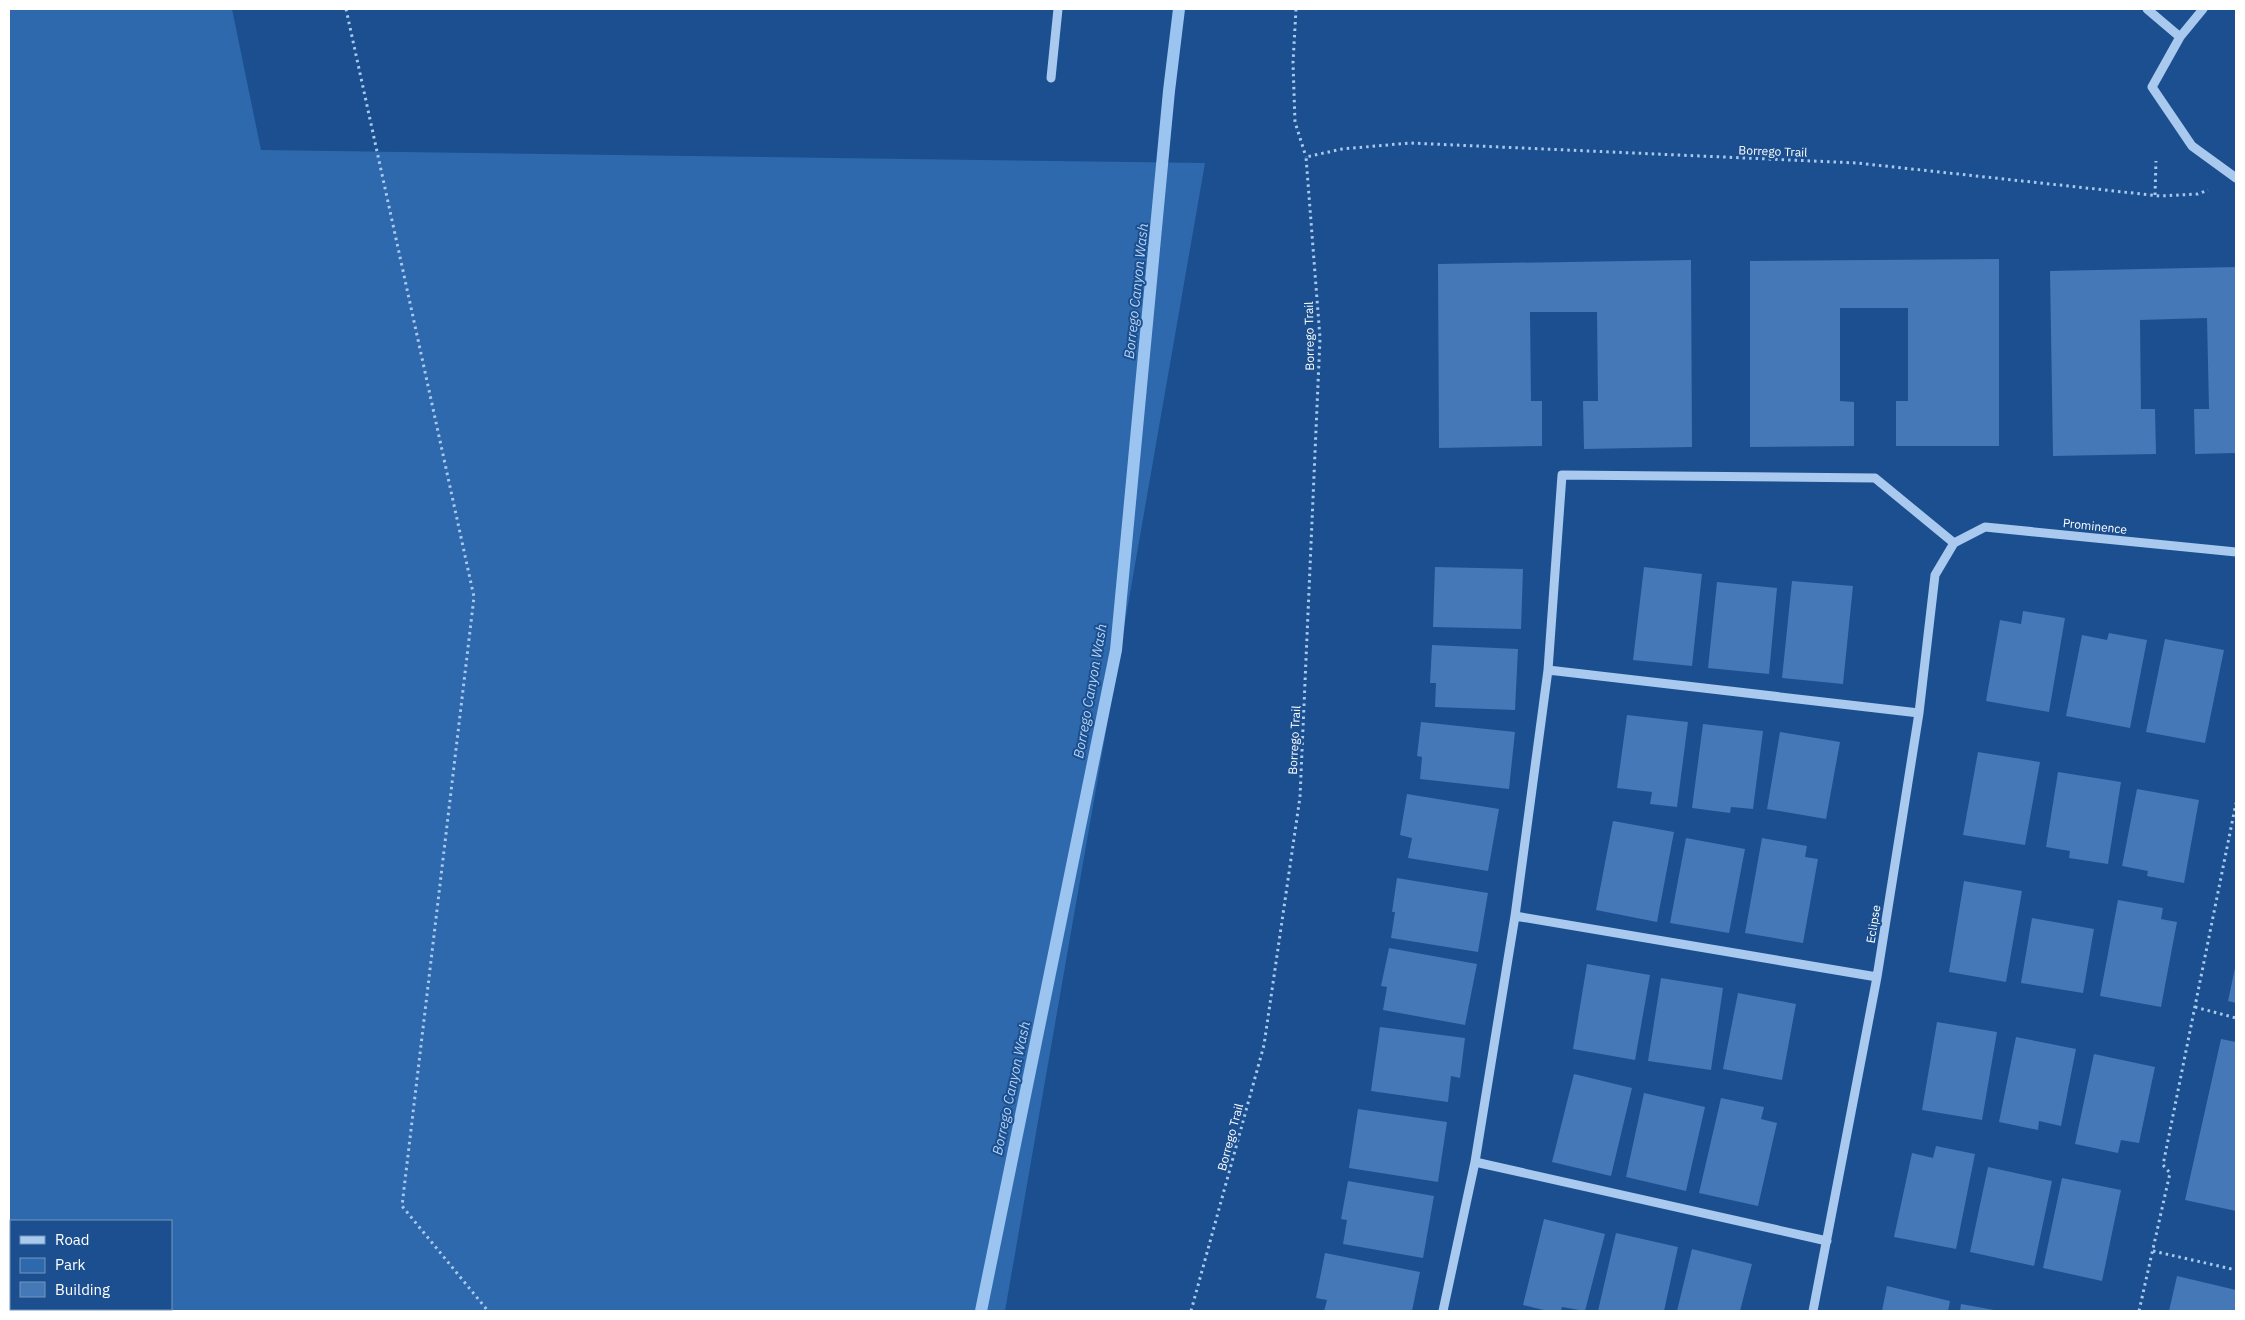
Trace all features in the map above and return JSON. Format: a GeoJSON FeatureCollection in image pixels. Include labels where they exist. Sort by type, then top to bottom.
{"type":"FeatureCollection","features":[{"type":"Feature","properties":{"kind":"street"},"geometry":{"type":"LineString","coordinates":[[1051,78],[1058,9]]}},
{"type":"Feature","properties":{"kind":"street"},"geometry":{"type":"LineString","coordinates":[[2147,9],[2180,37]]}},
{"type":"Feature","properties":{"kind":"street"},"geometry":{"type":"LineString","coordinates":[[2203,9],[2180,37],[2152,87],[2192,146],[2236,178]]}},
{"type":"Feature","properties":{"kind":"street"},"geometry":{"type":"LineString","coordinates":[[1443,1311],[1475,1162],[1515,916],[1548,670],[1562,475],[1875,478],[1954,544]]}},
{"type":"Feature","properties":{"kind":"street","name":"Prominence"},"geometry":{"type":"LineString","coordinates":[[1954,544],[1985,527],[2236,552]]}},
{"type":"Feature","properties":{"kind":"street","name":"Eclipse"},"geometry":{"type":"LineString","coordinates":[[1813,1311],[1877,978],[1919,713],[1935,575],[1954,544]]}},
{"type":"Feature","properties":{"kind":"street"},"geometry":{"type":"LineString","coordinates":[[1548,670],[1919,713]]}},
{"type":"Feature","properties":{"kind":"street"},"geometry":{"type":"LineString","coordinates":[[1515,916],[1877,978]]}},
{"type":"Feature","properties":{"kind":"street"},"geometry":{"type":"LineString","coordinates":[[1475,1162],[1827,1242]]}},
{"type":"Feature","properties":{"kind":"path"},"geometry":{"type":"LineString","coordinates":[[346,9],[474,597],[402,1206],[488,1311]]}},
{"type":"Feature","properties":{"kind":"path","name":"Borrego Trail"},"geometry":{"type":"LineString","coordinates":[[1190,1311],[1264,1045],[1300,797],[1320,338],[1306,157],[1295,122],[1293,63],[1296,9]]}},
{"type":"Feature","properties":{"kind":"path","name":"Borrego Trail"},"geometry":{"type":"LineString","coordinates":[[1306,157],[1342,149],[1410,143],[1856,163],[2154,195],[2198,194],[2214,188]]}},
{"type":"Feature","properties":{"kind":"path"},"geometry":{"type":"LineString","coordinates":[[2154,195],[2156,161]]}},
{"type":"Feature","properties":{"kind":"path"},"geometry":{"type":"LineString","coordinates":[[2139,1311],[2170,1173],[2163,1165],[2236,803]]}},
{"type":"Feature","properties":{"kind":"path"},"geometry":{"type":"LineString","coordinates":[[2195,1008],[2236,1018]]}},
{"type":"Feature","properties":{"kind":"path"},"geometry":{"type":"LineString","coordinates":[[2153,1252],[2236,1270]]}},
{"type":"Feature","properties":{"kind":"green space"},"geometry":{"type":"Polygon","coordinates":[[[9,9],[232,9],[261,150],[1205,163],[1005,1311],[9,1311],[9,9]]]}},
{"type":"Feature","properties":{"kind":"building"},"geometry":{"type":"Polygon","coordinates":[[[1999,259],[1999,446],[1896,446],[1896,401],[1908,401],[1908,308],[1840,308],[1840,401],[1854,402],[1854,446],[1750,447],[1750,261],[1999,259]]]}},
{"type":"Feature","properties":{"kind":"building"},"geometry":{"type":"Polygon","coordinates":[[[1691,260],[1692,447],[1584,449],[1583,401],[1598,401],[1597,312],[1530,312],[1531,401],[1542,401],[1542,446],[1439,448],[1438,264],[1691,260]]]}},
{"type":"Feature","properties":{"kind":"building"},"geometry":{"type":"Polygon","coordinates":[[[2236,267],[2236,453],[2195,454],[2194,409],[2209,409],[2207,318],[2140,320],[2141,409],[2155,409],[2156,454],[2053,456],[2050,271],[2236,267]]]}},
{"type":"Feature","properties":{"kind":"building"},"geometry":{"type":"Polygon","coordinates":[[[1435,567],[1523,569],[1521,629],[1433,627],[1435,567]]]}},
{"type":"Feature","properties":{"kind":"building"},"geometry":{"type":"Polygon","coordinates":[[[1644,567],[1702,574],[1692,666],[1633,660],[1644,567]]]}},
{"type":"Feature","properties":{"kind":"building"},"geometry":{"type":"Polygon","coordinates":[[[1792,581],[1853,586],[1843,684],[1782,678],[1792,581]]]}},
{"type":"Feature","properties":{"kind":"building"},"geometry":{"type":"Polygon","coordinates":[[[1717,582],[1777,588],[1769,674],[1708,668],[1717,582]]]}},
{"type":"Feature","properties":{"kind":"building"},"geometry":{"type":"Polygon","coordinates":[[[2023,611],[2065,618],[2049,712],[1986,701],[2000,620],[2021,624],[2023,611]]]}},
{"type":"Feature","properties":{"kind":"building"},"geometry":{"type":"Polygon","coordinates":[[[2109,633],[2147,640],[2130,728],[2066,716],[2082,635],[2107,640],[2109,633]]]}},
{"type":"Feature","properties":{"kind":"building"},"geometry":{"type":"Polygon","coordinates":[[[2165,639],[2224,650],[2205,743],[2146,732],[2165,639]]]}},
{"type":"Feature","properties":{"kind":"building"},"geometry":{"type":"Polygon","coordinates":[[[1432,645],[1518,649],[1515,710],[1435,707],[1436,683],[1430,683],[1432,645]]]}},
{"type":"Feature","properties":{"kind":"building"},"geometry":{"type":"Polygon","coordinates":[[[1627,715],[1688,722],[1677,807],[1650,804],[1652,792],[1617,788],[1627,715]]]}},
{"type":"Feature","properties":{"kind":"building"},"geometry":{"type":"Polygon","coordinates":[[[1421,722],[1515,732],[1509,789],[1420,779],[1422,757],[1417,756],[1421,722]]]}},
{"type":"Feature","properties":{"kind":"building"},"geometry":{"type":"Polygon","coordinates":[[[1703,724],[1763,731],[1753,809],[1731,807],[1730,813],[1692,808],[1703,724]]]}},
{"type":"Feature","properties":{"kind":"building"},"geometry":{"type":"Polygon","coordinates":[[[1780,732],[1840,742],[1826,819],[1767,809],[1780,732]]]}},
{"type":"Feature","properties":{"kind":"building"},"geometry":{"type":"Polygon","coordinates":[[[1978,752],[2040,762],[2025,845],[1963,835],[1978,752]]]}},
{"type":"Feature","properties":{"kind":"building"},"geometry":{"type":"Polygon","coordinates":[[[2058,772],[2121,782],[2108,864],[2069,858],[2070,851],[2046,847],[2058,772]]]}},
{"type":"Feature","properties":{"kind":"building"},"geometry":{"type":"Polygon","coordinates":[[[2137,789],[2199,800],[2184,883],[2147,876],[2148,871],[2122,866],[2137,789]]]}},
{"type":"Feature","properties":{"kind":"building"},"geometry":{"type":"Polygon","coordinates":[[[1407,794],[1499,809],[1488,871],[1408,858],[1412,838],[1400,835],[1407,794]]]}},
{"type":"Feature","properties":{"kind":"building"},"geometry":{"type":"Polygon","coordinates":[[[1613,821],[1674,832],[1657,922],[1596,910],[1613,821]]]}},
{"type":"Feature","properties":{"kind":"building"},"geometry":{"type":"Polygon","coordinates":[[[1686,838],[1745,849],[1729,933],[1670,923],[1686,838]]]}},
{"type":"Feature","properties":{"kind":"building"},"geometry":{"type":"Polygon","coordinates":[[[1762,838],[1807,846],[1805,857],[1818,859],[1803,943],[1745,933],[1762,838]]]}},
{"type":"Feature","properties":{"kind":"building"},"geometry":{"type":"Polygon","coordinates":[[[1397,878],[1488,893],[1478,952],[1391,938],[1395,912],[1392,912],[1397,878]]]}},
{"type":"Feature","properties":{"kind":"building"},"geometry":{"type":"Polygon","coordinates":[[[1964,881],[2022,891],[2006,982],[1949,972],[1964,881]]]}},
{"type":"Feature","properties":{"kind":"building"},"geometry":{"type":"Polygon","coordinates":[[[2118,900],[2163,908],[2161,919],[2177,922],[2161,1007],[2100,996],[2118,900]]]}},
{"type":"Feature","properties":{"kind":"building"},"geometry":{"type":"Polygon","coordinates":[[[2032,918],[2094,929],[2083,993],[2021,983],[2032,918]]]}},
{"type":"Feature","properties":{"kind":"building"},"geometry":{"type":"Polygon","coordinates":[[[1389,948],[1477,964],[1465,1025],[1383,1010],[1387,987],[1381,986],[1389,948]]]}},
{"type":"Feature","properties":{"kind":"building"},"geometry":{"type":"Polygon","coordinates":[[[1587,964],[1650,975],[1635,1060],[1573,1049],[1587,964]]]}},
{"type":"Feature","properties":{"kind":"building"},"geometry":{"type":"Polygon","coordinates":[[[2236,968],[2236,1003],[2228,1001],[2236,968]]]}},
{"type":"Feature","properties":{"kind":"building"},"geometry":{"type":"Polygon","coordinates":[[[1661,978],[1723,988],[1711,1070],[1648,1061],[1661,978]]]}},
{"type":"Feature","properties":{"kind":"building"},"geometry":{"type":"Polygon","coordinates":[[[1738,993],[1796,1004],[1782,1080],[1723,1069],[1738,993]]]}},
{"type":"Feature","properties":{"kind":"building"},"geometry":{"type":"Polygon","coordinates":[[[1937,1022],[1997,1032],[1982,1120],[1922,1110],[1937,1022]]]}},
{"type":"Feature","properties":{"kind":"building"},"geometry":{"type":"Polygon","coordinates":[[[1380,1027],[1465,1038],[1460,1078],[1451,1076],[1448,1102],[1371,1091],[1380,1027]]]}},
{"type":"Feature","properties":{"kind":"building"},"geometry":{"type":"Polygon","coordinates":[[[2016,1037],[2076,1049],[2061,1126],[2039,1121],[2038,1130],[1999,1122],[2016,1037]]]}},
{"type":"Feature","properties":{"kind":"building"},"geometry":{"type":"Polygon","coordinates":[[[2221,1039],[2236,1042],[2236,1211],[2185,1200],[2221,1039]]]}},
{"type":"Feature","properties":{"kind":"building"},"geometry":{"type":"Polygon","coordinates":[[[2094,1054],[2155,1067],[2139,1143],[2121,1140],[2118,1153],[2075,1144],[2094,1054]]]}},
{"type":"Feature","properties":{"kind":"building"},"geometry":{"type":"Polygon","coordinates":[[[1574,1074],[1632,1088],[1611,1176],[1552,1162],[1574,1074]]]}},
{"type":"Feature","properties":{"kind":"building"},"geometry":{"type":"Polygon","coordinates":[[[1644,1093],[1705,1107],[1686,1191],[1626,1177],[1644,1093]]]}},
{"type":"Feature","properties":{"kind":"building"},"geometry":{"type":"Polygon","coordinates":[[[1721,1098],[1764,1107],[1761,1119],[1777,1123],[1758,1206],[1699,1193],[1721,1098]]]}},
{"type":"Feature","properties":{"kind":"building"},"geometry":{"type":"Polygon","coordinates":[[[1358,1109],[1447,1122],[1438,1182],[1349,1168],[1358,1109]]]}},
{"type":"Feature","properties":{"kind":"building"},"geometry":{"type":"Polygon","coordinates":[[[1936,1146],[1975,1154],[1956,1249],[1894,1237],[1912,1153],[1933,1158],[1936,1146]]]}},
{"type":"Feature","properties":{"kind":"building"},"geometry":{"type":"Polygon","coordinates":[[[1988,1167],[2052,1181],[2034,1266],[1970,1252],[1988,1167]]]}},
{"type":"Feature","properties":{"kind":"building"},"geometry":{"type":"Polygon","coordinates":[[[2062,1178],[2121,1190],[2102,1281],[2043,1268],[2062,1178]]]}},
{"type":"Feature","properties":{"kind":"building"},"geometry":{"type":"Polygon","coordinates":[[[1348,1181],[1434,1196],[1423,1258],[1343,1244],[1347,1220],[1341,1219],[1348,1181]]]}},
{"type":"Feature","properties":{"kind":"building"},"geometry":{"type":"Polygon","coordinates":[[[1544,1219],[1605,1234],[1585,1311],[1562,1307],[1561,1311],[1548,1311],[1523,1305],[1544,1219]]]}},
{"type":"Feature","properties":{"kind":"building"},"geometry":{"type":"Polygon","coordinates":[[[1616,1233],[1678,1247],[1664,1311],[1598,1311],[1616,1233]]]}},
{"type":"Feature","properties":{"kind":"building"},"geometry":{"type":"Polygon","coordinates":[[[1692,1249],[1752,1264],[1740,1311],[1677,1311],[1692,1249]]]}},
{"type":"Feature","properties":{"kind":"building"},"geometry":{"type":"Polygon","coordinates":[[[1325,1253],[1420,1272],[1412,1311],[1324,1311],[1327,1300],[1316,1298],[1325,1253]]]}},
{"type":"Feature","properties":{"kind":"building"},"geometry":{"type":"Polygon","coordinates":[[[2177,1276],[2236,1290],[2236,1311],[2169,1311],[2177,1276]]]}},
{"type":"Feature","properties":{"kind":"building"},"geometry":{"type":"Polygon","coordinates":[[[1887,1286],[1950,1301],[1948,1311],[1882,1311],[1887,1286]]]}},
{"type":"Feature","properties":{"kind":"building"},"geometry":{"type":"Polygon","coordinates":[[[1961,1304],[1994,1310],[1994,1311],[1960,1311],[1961,1304]]]}},
{"type":"Feature","properties":{"kind":"waterway","name":"Borrego Canyon Wash"},"geometry":{"type":"LineString","coordinates":[[981,1311],[1116,650],[1169,91],[1179,9]]}}]}
